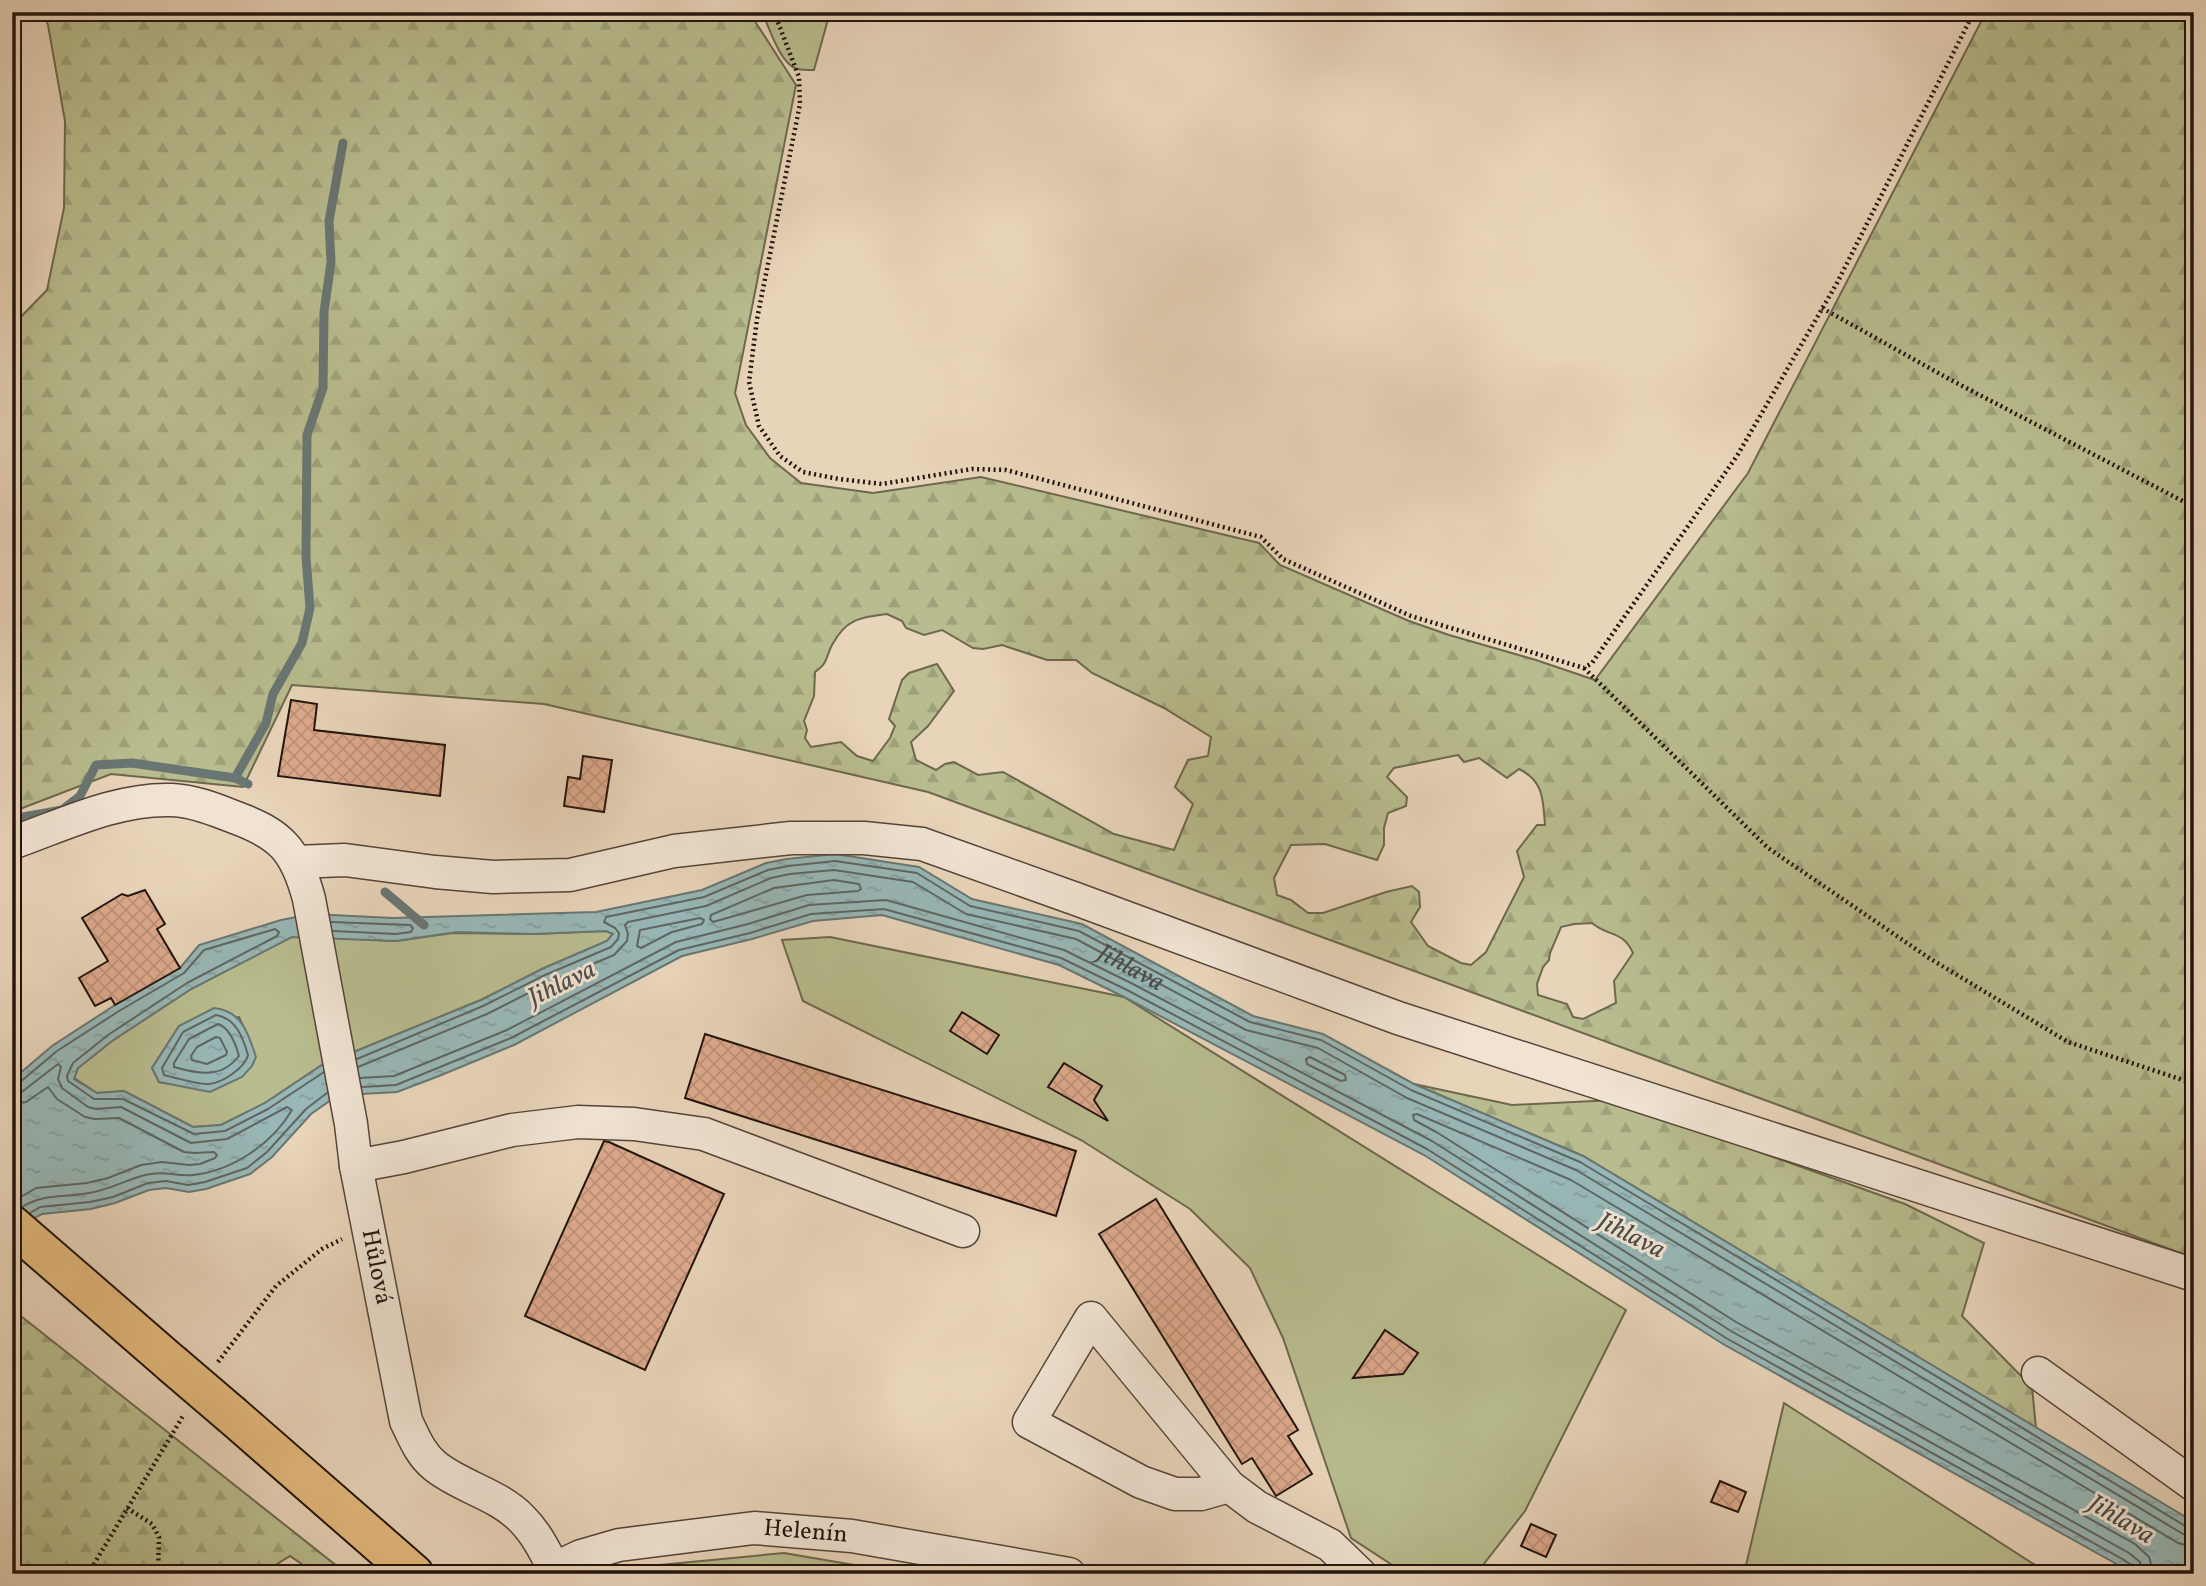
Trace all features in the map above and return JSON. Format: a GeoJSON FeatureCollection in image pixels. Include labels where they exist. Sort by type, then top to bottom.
{"type":"FeatureCollection","features":[{"type":"Feature","properties":{"kind":"main road"},"geometry":{"type":"LineString","coordinates":[[18,1230],[414,1574]]}},
{"type":"Feature","properties":{"kind":"street"},"geometry":{"type":"LineString","coordinates":[[12,843],[110,808],[173,800],[209,807],[255,825],[272,834],[288,848],[296,862],[345,860],[493,877],[570,875],[674,851],[791,838],[864,838],[922,844],[1398,1018],[2194,1275]]}},
{"type":"Feature","properties":{"kind":"street","name":"Hůlová"},"geometry":{"type":"LineString","coordinates":[[296,862],[309,899],[351,1124],[356,1166],[406,1421],[418,1448],[435,1466],[509,1507],[523,1519],[535,1534],[551,1571]]}},
{"type":"Feature","properties":{"kind":"street"},"geometry":{"type":"LineString","coordinates":[[356,1166],[512,1130],[578,1122],[634,1124],[704,1134],[963,1231]]}},
{"type":"Feature","properties":{"kind":"street"},"geometry":{"type":"LineString","coordinates":[[1229,1486],[1201,1494],[1175,1494],[1142,1482],[1030,1422],[1091,1318],[1229,1486],[1257,1507],[1330,1545],[1360,1574]]}},
{"type":"Feature","properties":{"kind":"street"},"geometry":{"type":"LineString","coordinates":[[2038,1373],[2194,1485]]}},
{"type":"Feature","properties":{"kind":"street","name":"Helenín"},"geometry":{"type":"LineString","coordinates":[[551,1571],[580,1556],[619,1545],[754,1528],[852,1536],[1069,1574]]}},
{"type":"Feature","properties":{"kind":"path"},"geometry":{"type":"LineString","coordinates":[[774,12],[799,77],[800,104],[757,319],[749,382],[759,426],[780,456],[803,472],[882,484],[972,469],[1006,470],[1261,537],[1283,559],[1411,616],[1584,668],[1768,848],[1929,958],[2068,1042],[2186,1081],[2194,1070]]}},
{"type":"Feature","properties":{"kind":"path"},"geometry":{"type":"LineString","coordinates":[[1584,668],[1592,663],[1737,456],[1843,271],[1974,12]]}},
{"type":"Feature","properties":{"kind":"path"},"geometry":{"type":"LineString","coordinates":[[1822,308],[1949,379],[2194,507]]}},
{"type":"Feature","properties":{"kind":"path"},"geometry":{"type":"LineString","coordinates":[[127,1508],[152,1524],[159,1537],[158,1574]]}},
{"type":"Feature","properties":{"kind":"green space"},"geometry":{"type":"Polygon","coordinates":[[[43,12],[749,12],[796,85],[735,393],[746,425],[770,458],[801,483],[873,493],[981,477],[1259,543],[1280,565],[1409,621],[1595,680],[1748,473],[1986,12],[2194,12],[2194,1258],[928,792],[544,704],[292,685],[243,787],[111,774],[12,812],[12,326],[47,290],[64,208],[65,121],[48,25],[43,12]],[[887,614],[861,618],[848,625],[837,636],[825,662],[815,672],[814,696],[804,721],[807,730],[805,738],[811,747],[841,742],[857,756],[873,761],[890,738],[895,726],[889,719],[902,680],[909,673],[937,664],[954,691],[928,726],[911,742],[916,760],[936,770],[954,762],[978,775],[1003,772],[1114,834],[1174,850],[1193,804],[1175,787],[1188,760],[1208,756],[1211,737],[1164,708],[1092,673],[1076,660],[1047,660],[1002,645],[973,648],[942,630],[924,635],[906,628],[902,621],[887,614]],[[1458,755],[1394,768],[1387,777],[1407,797],[1406,806],[1388,813],[1384,828],[1384,845],[1377,860],[1325,844],[1291,845],[1274,878],[1277,895],[1291,900],[1308,913],[1323,913],[1412,886],[1419,892],[1420,907],[1411,922],[1428,946],[1461,963],[1471,965],[1486,952],[1524,877],[1517,851],[1537,825],[1545,825],[1541,792],[1533,779],[1519,769],[1507,778],[1479,758],[1464,762],[1458,755]],[[1592,923],[1561,927],[1537,984],[1538,995],[1567,1004],[1573,1017],[1583,1019],[1616,1003],[1614,981],[1633,953],[1620,937],[1592,923]]]}},
{"type":"Feature","properties":{"kind":"green space"},"geometry":{"type":"Polygon","coordinates":[[[762,12],[830,12],[814,70],[797,69],[785,60],[762,12]]]}},
{"type":"Feature","properties":{"kind":"green space"},"geometry":{"type":"Polygon","coordinates":[[[606,931],[613,934],[607,941],[542,969],[481,1000],[322,1065],[265,1103],[221,1125],[193,1127],[124,1091],[97,1093],[74,1078],[78,1068],[112,1041],[191,989],[292,936],[396,941],[452,933],[606,931]],[[239,1017],[189,1022],[179,1026],[152,1068],[159,1082],[179,1085],[244,1028],[239,1017]]]}},
{"type":"Feature","properties":{"kind":"green space"},"geometry":{"type":"Polygon","coordinates":[[[830,937],[1124,997],[1626,1310],[1525,1511],[1476,1574],[1406,1574],[1351,1538],[1283,1338],[1250,1268],[1190,1209],[1081,1140],[803,1001],[782,940],[830,937]]]}},
{"type":"Feature","properties":{"kind":"green space"},"geometry":{"type":"Polygon","coordinates":[[[1414,1084],[1512,1105],[1614,1100],[1905,1204],[1984,1243],[1962,1316],[2032,1387],[2036,1428],[1583,1156],[1414,1084]]]}},
{"type":"Feature","properties":{"kind":"green space"},"geometry":{"type":"Polygon","coordinates":[[[12,1309],[347,1574],[316,1574],[290,1556],[261,1574],[12,1574],[12,1309]]]}},
{"type":"Feature","properties":{"kind":"green space"},"geometry":{"type":"Polygon","coordinates":[[[1784,1403],[2049,1574],[1744,1574],[1784,1403]]]}},
{"type":"Feature","properties":{"kind":"green space"},"geometry":{"type":"Polygon","coordinates":[[[784,1553],[907,1574],[621,1574],[649,1566],[784,1553]]]}},
{"type":"Feature","properties":{"kind":"water","name":"Jihlava"},"geometry":{"type":"Polygon","coordinates":[[[835,854],[919,867],[972,899],[1082,924],[1253,1016],[1323,1034],[1414,1084],[1583,1156],[2194,1522],[2194,1574],[2131,1574],[1723,1344],[1424,1155],[1124,997],[1059,965],[882,915],[813,921],[682,956],[514,1045],[439,1076],[397,1092],[362,1094],[331,1100],[311,1114],[272,1157],[250,1174],[206,1189],[189,1192],[166,1188],[149,1190],[91,1209],[42,1214],[12,1231],[12,1080],[52,1046],[115,1005],[180,968],[199,945],[281,920],[312,914],[393,918],[596,912],[702,890],[766,863],[835,854]],[[606,931],[533,934],[457,932],[396,941],[292,937],[191,989],[112,1041],[78,1068],[74,1079],[97,1093],[124,1091],[193,1127],[221,1125],[265,1103],[322,1065],[481,1000],[542,969],[607,941],[613,934],[606,931]]]}},
{"type":"Feature","properties":{"kind":"water"},"geometry":{"type":"Polygon","coordinates":[[[214,1008],[231,1014],[242,1025],[256,1057],[252,1066],[242,1077],[210,1092],[159,1082],[152,1068],[179,1026],[214,1008]]]}},
{"type":"Feature","properties":{"kind":"building"},"geometry":{"type":"Polygon","coordinates":[[[291,700],[317,704],[314,730],[445,745],[440,796],[278,776],[291,700]]]}},
{"type":"Feature","properties":{"kind":"building"},"geometry":{"type":"Polygon","coordinates":[[[583,756],[612,760],[604,812],[564,806],[568,777],[580,779],[583,756]]]}},
{"type":"Feature","properties":{"kind":"building"},"geometry":{"type":"Polygon","coordinates":[[[145,890],[165,924],[157,929],[180,968],[115,1005],[111,998],[95,1006],[79,978],[108,961],[82,918],[122,894],[128,896],[145,890]]]}},
{"type":"Feature","properties":{"kind":"building"},"geometry":{"type":"Polygon","coordinates":[[[962,1012],[999,1035],[987,1054],[950,1031],[962,1012]]]}},
{"type":"Feature","properties":{"kind":"building"},"geometry":{"type":"Polygon","coordinates":[[[705,1034],[1076,1151],[1056,1216],[685,1098],[705,1034]]]}},
{"type":"Feature","properties":{"kind":"building"},"geometry":{"type":"Polygon","coordinates":[[[1064,1063],[1102,1086],[1094,1100],[1108,1121],[1048,1087],[1064,1063]]]}},
{"type":"Feature","properties":{"kind":"building"},"geometry":{"type":"Polygon","coordinates":[[[604,1141],[724,1194],[645,1370],[525,1316],[604,1141]]]}},
{"type":"Feature","properties":{"kind":"building"},"geometry":{"type":"Polygon","coordinates":[[[1156,1199],[1298,1430],[1288,1436],[1312,1474],[1276,1496],[1252,1458],[1242,1464],[1099,1234],[1156,1199]]]}},
{"type":"Feature","properties":{"kind":"building"},"geometry":{"type":"Polygon","coordinates":[[[1385,1330],[1418,1353],[1403,1374],[1353,1378],[1385,1330]]]}},
{"type":"Feature","properties":{"kind":"building"},"geometry":{"type":"Polygon","coordinates":[[[1720,1481],[1746,1492],[1738,1512],[1711,1502],[1720,1481]]]}},
{"type":"Feature","properties":{"kind":"building"},"geometry":{"type":"Polygon","coordinates":[[[1531,1524],[1556,1535],[1546,1557],[1521,1546],[1531,1524]]]}},
{"type":"Feature","properties":{"kind":"waterway"},"geometry":{"type":"LineString","coordinates":[[235,778],[266,723],[273,694],[302,643],[310,608],[306,557],[307,435],[323,388],[324,312],[331,262],[329,221],[343,143]]}},
{"type":"Feature","properties":{"kind":"waterway"},"geometry":{"type":"LineString","coordinates":[[12,819],[62,810],[80,796],[96,765],[132,763],[235,778],[248,784]]}},
{"type":"Feature","properties":{"kind":"waterway"},"geometry":{"type":"LineString","coordinates":[[385,892],[424,925]]}}]}
